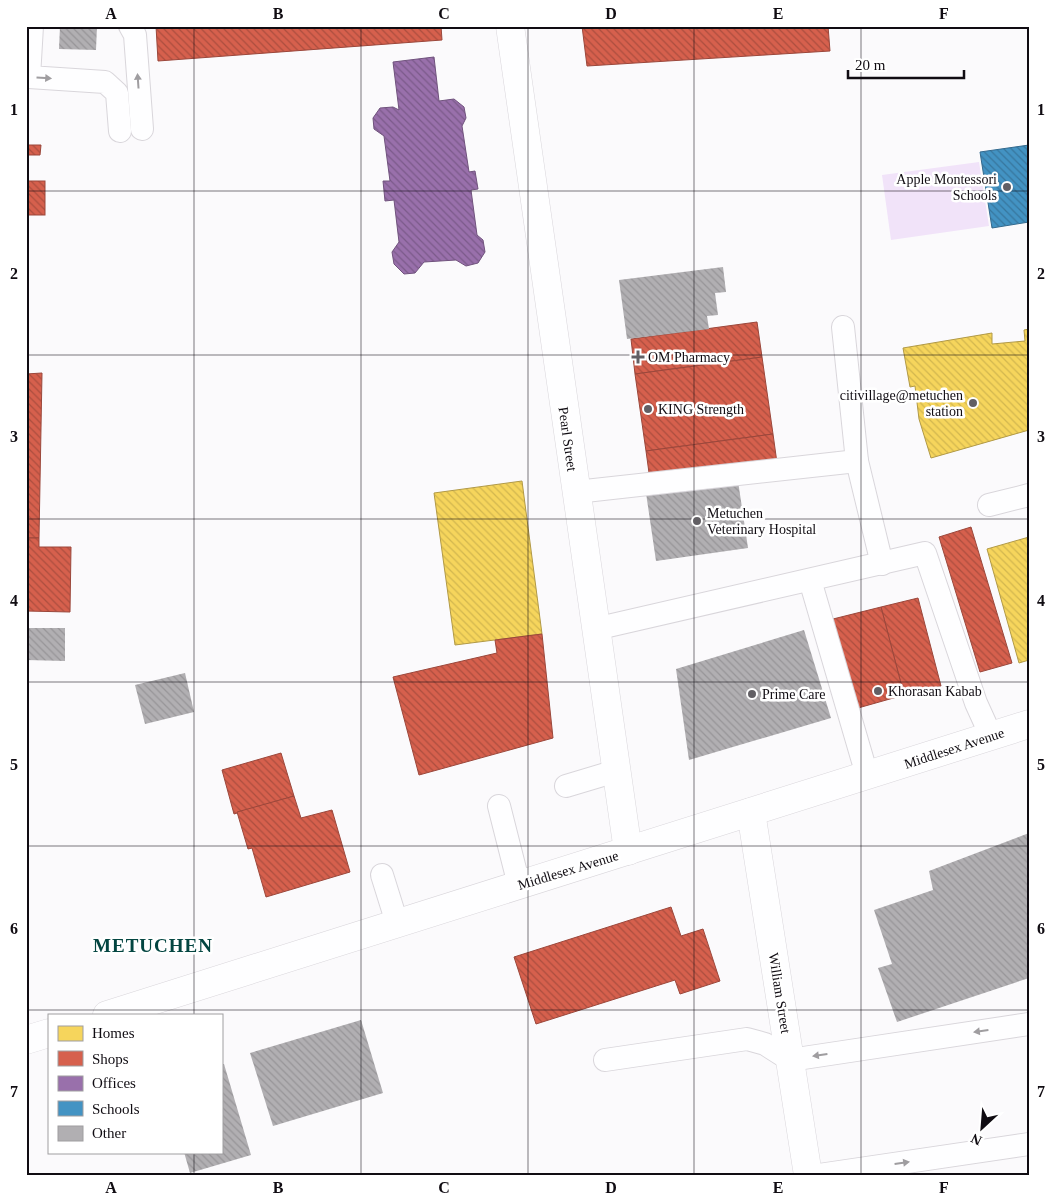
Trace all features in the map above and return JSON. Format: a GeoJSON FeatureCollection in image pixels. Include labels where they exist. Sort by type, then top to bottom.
{"type":"FeatureCollection","features":[{"type":"Feature","properties":{"kind":"street","name":"Pearl Street"},"geometry":{"type":"LineString","coordinates":[[510,26],[628,851]]}},
{"type":"Feature","properties":{"kind":"street","name":"Middlesex Avenue"},"geometry":{"type":"LineString","coordinates":[[110,1014],[1029,724]]}},
{"type":"Feature","properties":{"kind":"street","name":"William Street"},"geometry":{"type":"LineString","coordinates":[[752,812],[808,1175]]}},
{"type":"Feature","properties":{"kind":"street"},"geometry":{"type":"LineString","coordinates":[[26,1040],[48,1033]]}},
{"type":"Feature","properties":{"kind":"lane"},"geometry":{"type":"LineString","coordinates":[[32,26],[29,77],[105,82],[117,93],[131,130],[135,35],[130,26]]}},
{"type":"Feature","properties":{"kind":"lane"},"geometry":{"type":"LineString","coordinates":[[843,327],[856,461],[882,564]]}},
{"type":"Feature","properties":{"kind":"lane"},"geometry":{"type":"LineString","coordinates":[[576,492],[856,461]]}},
{"type":"Feature","properties":{"kind":"lane"},"geometry":{"type":"LineString","coordinates":[[989,505],[1029,495]]}},
{"type":"Feature","properties":{"kind":"lane"},"geometry":{"type":"LineString","coordinates":[[595,629],[924,554],[976,704],[991,736]]}},
{"type":"Feature","properties":{"kind":"lane"},"geometry":{"type":"LineString","coordinates":[[810,580],[867,775]]}},
{"type":"Feature","properties":{"kind":"lane"},"geometry":{"type":"LineString","coordinates":[[566,786],[616,771]]}},
{"type":"Feature","properties":{"kind":"lane"},"geometry":{"type":"LineString","coordinates":[[500,806],[519,885]]}},
{"type":"Feature","properties":{"kind":"lane"},"geometry":{"type":"LineString","coordinates":[[382,875],[397,923]]}},
{"type":"Feature","properties":{"kind":"lane"},"geometry":{"type":"LineString","coordinates":[[605,1060],[747,1039],[765,1044],[790,1060],[1029,1024]]}},
{"type":"Feature","properties":{"kind":"lane"},"geometry":{"type":"LineString","coordinates":[[819,1175],[1029,1144]]}},
{"type":"Feature","properties":{"kind":"shaded area"},"geometry":{"type":"Polygon","coordinates":[[[979,162],[989,226],[891,240],[882,175],[979,162]]]}},
{"type":"Feature","properties":{"kind":"building: Homes","name":"citivillage@metuchen station"},"geometry":{"type":"Polygon","coordinates":[[[1029,329],[1029,430],[931,458],[919,419],[915,386],[910,387],[903,348],[992,333],[992,344],[1025,341],[1024,330],[1029,329]]]}},
{"type":"Feature","properties":{"kind":"building: Homes"},"geometry":{"type":"Polygon","coordinates":[[[522,481],[542,634],[455,645],[434,493],[522,481]]]}},
{"type":"Feature","properties":{"kind":"building: Homes"},"geometry":{"type":"Polygon","coordinates":[[[1029,537],[1029,660],[1019,663],[987,549],[1029,537]]]}},
{"type":"Feature","properties":{"kind":"building: Shops"},"geometry":{"type":"Polygon","coordinates":[[[156,26],[441,26],[442,40],[158,61],[156,26]]]}},
{"type":"Feature","properties":{"kind":"building: Shops"},"geometry":{"type":"Polygon","coordinates":[[[582,26],[828,26],[830,51],[587,66],[582,26]]]}},
{"type":"Feature","properties":{"kind":"building: Shops"},"geometry":{"type":"Polygon","coordinates":[[[26,145],[41,145],[40,155],[26,155],[26,145]]]}},
{"type":"Feature","properties":{"kind":"building: Shops"},"geometry":{"type":"Polygon","coordinates":[[[26,181],[45,181],[45,215],[26,215],[26,181]]]}},
{"type":"Feature","properties":{"kind":"building: Shops"},"geometry":{"type":"Polygon","coordinates":[[[757,322],[762,357],[635,374],[631,339],[757,322]]]}},
{"type":"Feature","properties":{"kind":"building: Shops"},"geometry":{"type":"Polygon","coordinates":[[[762,357],[773,434],[646,451],[635,374],[762,357]]]}},
{"type":"Feature","properties":{"kind":"building: Shops"},"geometry":{"type":"Polygon","coordinates":[[[42,373],[39,538],[26,538],[26,374],[42,373]]]}},
{"type":"Feature","properties":{"kind":"building: Shops"},"geometry":{"type":"Polygon","coordinates":[[[773,434],[777,463],[650,480],[646,451],[773,434]]]}},
{"type":"Feature","properties":{"kind":"building: Shops"},"geometry":{"type":"Polygon","coordinates":[[[971,527],[1012,663],[980,672],[939,537],[971,527]]]}},
{"type":"Feature","properties":{"kind":"building: Shops"},"geometry":{"type":"Polygon","coordinates":[[[26,538],[39,538],[39,547],[71,547],[70,612],[26,611],[26,538]]]}},
{"type":"Feature","properties":{"kind":"building: Shops"},"geometry":{"type":"Polygon","coordinates":[[[918,598],[941,686],[904,695],[881,607],[918,598]]]}},
{"type":"Feature","properties":{"kind":"building: Shops"},"geometry":{"type":"Polygon","coordinates":[[[881,607],[904,695],[858,708],[833,619],[881,607]]]}},
{"type":"Feature","properties":{"kind":"building: Shops"},"geometry":{"type":"Polygon","coordinates":[[[542,634],[553,738],[419,775],[393,677],[497,653],[495,640],[542,634]]]}},
{"type":"Feature","properties":{"kind":"building: Shops"},"geometry":{"type":"Polygon","coordinates":[[[281,753],[294,796],[234,814],[222,770],[281,753]]]}},
{"type":"Feature","properties":{"kind":"building: Shops"},"geometry":{"type":"Polygon","coordinates":[[[294,796],[301,818],[332,810],[350,872],[266,897],[252,848],[248,849],[237,812],[294,796]]]}},
{"type":"Feature","properties":{"kind":"building: Shops"},"geometry":{"type":"Polygon","coordinates":[[[671,907],[681,936],[703,929],[720,981],[680,994],[675,980],[536,1024],[514,957],[671,907]]]}},
{"type":"Feature","properties":{"kind":"building: Offices"},"geometry":{"type":"Polygon","coordinates":[[[434,57],[439,101],[454,99],[464,107],[466,118],[462,126],[469,172],[475,171],[478,189],[471,190],[477,235],[483,240],[485,252],[478,263],[466,266],[456,260],[424,262],[415,273],[404,274],[394,264],[392,252],[399,242],[394,200],[385,201],[383,181],[390,181],[384,136],[374,129],[373,118],[380,108],[393,107],[399,110],[393,62],[434,57]]]}},
{"type":"Feature","properties":{"kind":"building: Schools","name":"Apple Montessori Schools"},"geometry":{"type":"Polygon","coordinates":[[[1029,145],[1029,222],[992,228],[980,152],[1029,145]]]}},
{"type":"Feature","properties":{"kind":"building: Other"},"geometry":{"type":"Polygon","coordinates":[[[60,26],[97,26],[96,50],[59,49],[60,26]]]}},
{"type":"Feature","properties":{"kind":"building: Other"},"geometry":{"type":"Polygon","coordinates":[[[723,267],[726,292],[715,293],[718,315],[707,316],[709,329],[627,339],[619,280],[723,267]]]}},
{"type":"Feature","properties":{"kind":"building: Other","name":"Metuchen Veterinary Hospital"},"geometry":{"type":"Polygon","coordinates":[[[738,481],[748,548],[656,561],[646,493],[738,481]]]}},
{"type":"Feature","properties":{"kind":"building: Other"},"geometry":{"type":"Polygon","coordinates":[[[26,628],[65,628],[65,661],[26,660],[26,628]]]}},
{"type":"Feature","properties":{"kind":"building: Other","name":"Prime Care"},"geometry":{"type":"Polygon","coordinates":[[[804,630],[831,718],[689,760],[676,669],[804,630]]]}},
{"type":"Feature","properties":{"kind":"building: Other"},"geometry":{"type":"Polygon","coordinates":[[[185,673],[194,712],[145,724],[135,685],[185,673]]]}},
{"type":"Feature","properties":{"kind":"building: Other"},"geometry":{"type":"Polygon","coordinates":[[[1029,833],[1029,978],[897,1022],[878,968],[892,964],[874,910],[933,890],[929,871],[1029,833]]]}},
{"type":"Feature","properties":{"kind":"building: Other"},"geometry":{"type":"Polygon","coordinates":[[[361,1020],[383,1093],[273,1126],[250,1053],[361,1020]]]}},
{"type":"Feature","properties":{"kind":"building: Other"},"geometry":{"type":"Polygon","coordinates":[[[222,1064],[224,1064],[251,1155],[190,1173],[185,1154],[222,1154],[222,1064]]]}},
{"type":"Feature","properties":{"kind":"place","name":"Apple Montessori Schools"},"geometry":{"type":"Point","coordinates":[1007,187]}},
{"type":"Feature","properties":{"kind":"place","name":"OM Pharmacy"},"geometry":{"type":"Point","coordinates":[638,357]}},
{"type":"Feature","properties":{"kind":"place","name":"citivillage@metuchen station"},"geometry":{"type":"Point","coordinates":[973,403]}},
{"type":"Feature","properties":{"kind":"place","name":"KING Strength"},"geometry":{"type":"Point","coordinates":[648,409]}},
{"type":"Feature","properties":{"kind":"place","name":"Metuchen Veterinary Hospital"},"geometry":{"type":"Point","coordinates":[697,521]}},
{"type":"Feature","properties":{"kind":"place","name":"Khorasan Kabab"},"geometry":{"type":"Point","coordinates":[878,691]}},
{"type":"Feature","properties":{"kind":"place","name":"Prime Care"},"geometry":{"type":"Point","coordinates":[752,694]}},
{"type":"Feature","properties":{"kind":"district","name":"METUCHEN"},"geometry":{"type":"Point","coordinates":[153,945]}}]}
